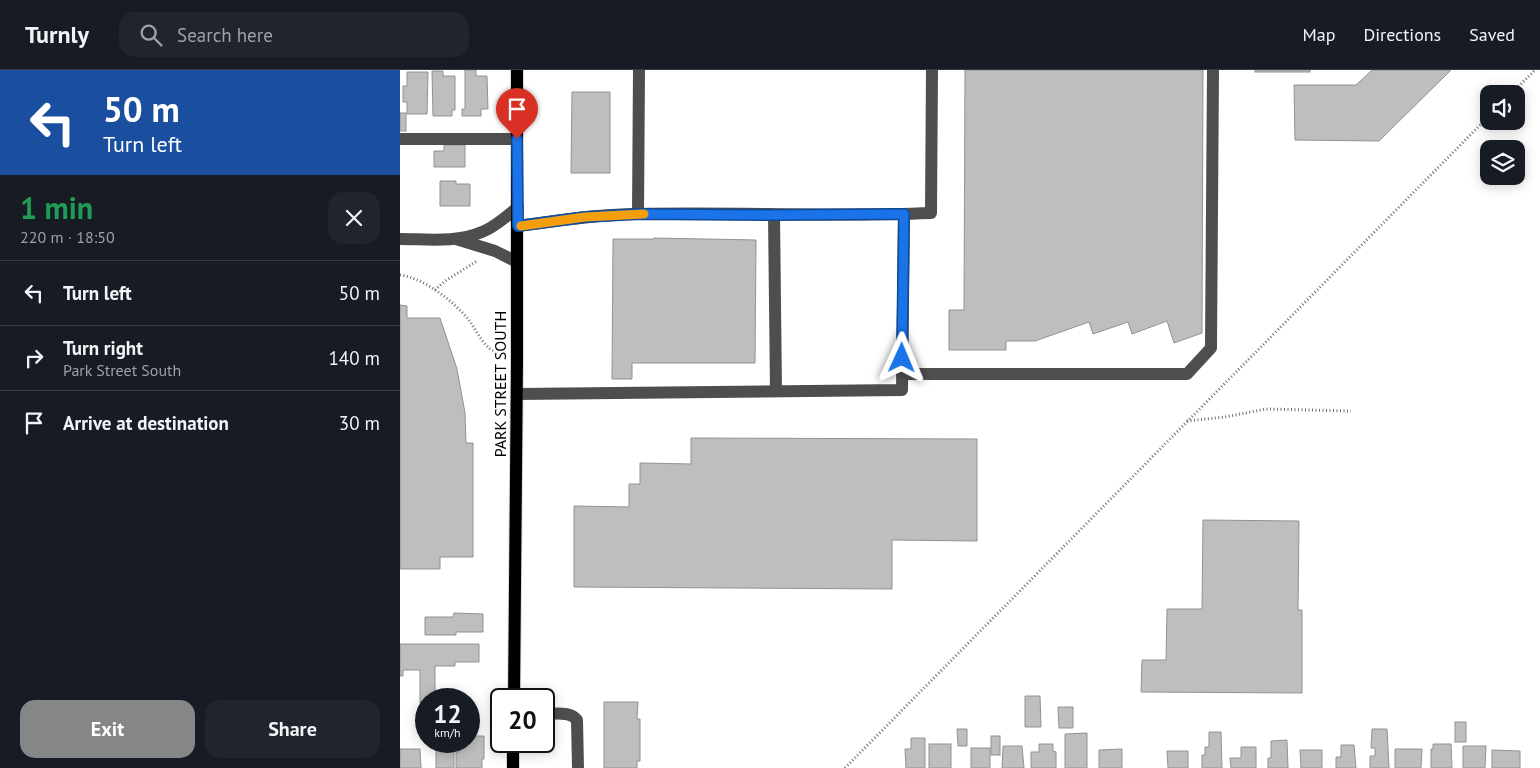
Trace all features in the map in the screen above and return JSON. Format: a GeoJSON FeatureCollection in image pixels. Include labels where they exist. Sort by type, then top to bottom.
{"type":"FeatureCollection","features":[{"type":"Feature","properties":{"kind":"main road","name":"PARK STREET SOUTH"},"geometry":{"type":"LineString","coordinates":[[514,688],[518,226],[517,70]]}},
{"type":"Feature","properties":{"kind":"main road"},"geometry":{"type":"LineString","coordinates":[[513,753],[513,768]]}},
{"type":"Feature","properties":{"kind":"street"},"geometry":{"type":"LineString","coordinates":[[638,214],[640,70]]}},
{"type":"Feature","properties":{"kind":"street"},"geometry":{"type":"LineString","coordinates":[[518,226],[585,217],[638,214],[931,213],[932,70]]}},
{"type":"Feature","properties":{"kind":"street"},"geometry":{"type":"LineString","coordinates":[[902,374],[1187,374],[1211,348],[1212,70]]}},
{"type":"Feature","properties":{"kind":"street"},"geometry":{"type":"LineString","coordinates":[[400,139],[517,139]]}},
{"type":"Feature","properties":{"kind":"street"},"geometry":{"type":"LineString","coordinates":[[400,239],[456,239],[482,232],[500,222],[518,207]]}},
{"type":"Feature","properties":{"kind":"street"},"geometry":{"type":"LineString","coordinates":[[517,394],[902,390],[904,214]]}},
{"type":"Feature","properties":{"kind":"street"},"geometry":{"type":"LineString","coordinates":[[774,215],[776,391]]}},
{"type":"Feature","properties":{"kind":"street"},"geometry":{"type":"LineString","coordinates":[[456,239],[495,251],[517,262]]}},
{"type":"Feature","properties":{"kind":"street"},"geometry":{"type":"LineString","coordinates":[[555,714],[569,714],[577,720],[578,768]]}},
{"type":"Feature","properties":{"kind":"path"},"geometry":{"type":"LineString","coordinates":[[1520,85],[1534,70]]}},
{"type":"Feature","properties":{"kind":"path"},"geometry":{"type":"LineString","coordinates":[[845,768],[1480,125]]}},
{"type":"Feature","properties":{"kind":"path"},"geometry":{"type":"LineString","coordinates":[[436,290],[445,282],[495,251]]}},
{"type":"Feature","properties":{"kind":"path"},"geometry":{"type":"LineString","coordinates":[[400,275],[408,276],[436,290],[453,303],[468,319],[489,348],[517,360]]}},
{"type":"Feature","properties":{"kind":"path"},"geometry":{"type":"LineString","coordinates":[[1188,421],[1225,417],[1266,409],[1351,411]]}},
{"type":"Feature","properties":{"kind":"building"},"geometry":{"type":"Polygon","coordinates":[[[465,70],[476,70],[476,76],[487,76],[488,109],[481,109],[481,116],[462,116],[462,109],[465,109],[465,70]]]}},
{"type":"Feature","properties":{"kind":"building"},"geometry":{"type":"Polygon","coordinates":[[[965,70],[1203,70],[1202,333],[1174,343],[1167,321],[1132,334],[1128,322],[1093,334],[1089,322],[1035,341],[1006,341],[1006,350],[949,350],[949,310],[964,310],[965,70]]]}},
{"type":"Feature","properties":{"kind":"building"},"geometry":{"type":"Polygon","coordinates":[[[1255,70],[1310,70],[1310,72],[1255,72],[1255,70]]]}},
{"type":"Feature","properties":{"kind":"building"},"geometry":{"type":"Polygon","coordinates":[[[1372,70],[1451,70],[1379,141],[1295,140],[1294,85],[1356,85],[1372,70]]]}},
{"type":"Feature","properties":{"kind":"building"},"geometry":{"type":"Polygon","coordinates":[[[432,71],[443,71],[443,76],[455,76],[455,110],[452,110],[452,116],[433,116],[432,71]]]}},
{"type":"Feature","properties":{"kind":"building"},"geometry":{"type":"Polygon","coordinates":[[[407,72],[428,72],[427,114],[407,114],[407,102],[403,102],[403,86],[407,86],[407,72]]]}},
{"type":"Feature","properties":{"kind":"building"},"geometry":{"type":"Polygon","coordinates":[[[572,92],[610,92],[610,173],[571,173],[572,92]]]}},
{"type":"Feature","properties":{"kind":"building"},"geometry":{"type":"Polygon","coordinates":[[[400,113],[406,113],[406,131],[400,131],[400,113]]]}},
{"type":"Feature","properties":{"kind":"building"},"geometry":{"type":"Polygon","coordinates":[[[444,145],[465,145],[465,167],[434,167],[434,151],[444,151],[444,145]]]}},
{"type":"Feature","properties":{"kind":"building"},"geometry":{"type":"Polygon","coordinates":[[[440,181],[456,181],[456,184],[470,184],[470,206],[440,206],[440,181]]]}},
{"type":"Feature","properties":{"kind":"building"},"geometry":{"type":"Polygon","coordinates":[[[613,239],[756,240],[755,363],[632,363],[632,379],[612,379],[613,239]]]}},
{"type":"Feature","properties":{"kind":"building"},"geometry":{"type":"Polygon","coordinates":[[[400,305],[407,306],[407,318],[440,318],[457,369],[465,413],[466,443],[473,443],[473,557],[440,557],[440,569],[400,569],[400,305]]]}},
{"type":"Feature","properties":{"kind":"building"},"geometry":{"type":"Polygon","coordinates":[[[691,438],[977,439],[977,541],[892,540],[892,589],[574,587],[574,506],[629,507],[629,484],[640,484],[640,463],[691,464],[691,438]]]}},
{"type":"Feature","properties":{"kind":"building"},"geometry":{"type":"Polygon","coordinates":[[[1203,520],[1299,521],[1298,610],[1302,610],[1302,693],[1141,692],[1142,660],[1166,660],[1167,609],[1202,609],[1203,520]]]}},
{"type":"Feature","properties":{"kind":"building"},"geometry":{"type":"Polygon","coordinates":[[[454,613],[483,614],[483,632],[456,632],[456,635],[425,635],[425,617],[453,617],[454,613]]]}},
{"type":"Feature","properties":{"kind":"building"},"geometry":{"type":"Polygon","coordinates":[[[400,644],[479,644],[479,662],[455,662],[455,666],[435,666],[435,688],[420,688],[420,670],[403,670],[403,676],[400,676],[400,644]]]}},
{"type":"Feature","properties":{"kind":"building"},"geometry":{"type":"Polygon","coordinates":[[[1025,696],[1040,696],[1041,727],[1025,727],[1025,696]]]}},
{"type":"Feature","properties":{"kind":"building"},"geometry":{"type":"Polygon","coordinates":[[[604,702],[638,702],[637,719],[640,719],[640,761],[637,761],[637,768],[604,768],[604,702]]]}},
{"type":"Feature","properties":{"kind":"building"},"geometry":{"type":"Polygon","coordinates":[[[1058,707],[1073,707],[1073,728],[1059,728],[1058,707]]]}},
{"type":"Feature","properties":{"kind":"building"},"geometry":{"type":"Polygon","coordinates":[[[1455,722],[1466,722],[1466,742],[1455,742],[1455,722]]]}},
{"type":"Feature","properties":{"kind":"building"},"geometry":{"type":"Polygon","coordinates":[[[957,729],[967,729],[967,746],[958,746],[957,729]]]}},
{"type":"Feature","properties":{"kind":"building"},"geometry":{"type":"Polygon","coordinates":[[[1372,729],[1387,729],[1389,768],[1370,768],[1370,756],[1375,756],[1375,748],[1371,748],[1372,729]]]}},
{"type":"Feature","properties":{"kind":"building"},"geometry":{"type":"Polygon","coordinates":[[[1209,732],[1221,732],[1222,768],[1202,768],[1202,755],[1205,755],[1205,747],[1209,747],[1209,732]]]}},
{"type":"Feature","properties":{"kind":"building"},"geometry":{"type":"Polygon","coordinates":[[[1087,733],[1087,768],[1065,768],[1065,734],[1087,733]]]}},
{"type":"Feature","properties":{"kind":"building"},"geometry":{"type":"Polygon","coordinates":[[[480,736],[484,736],[482,768],[456,768],[456,753],[480,753],[480,736]]]}},
{"type":"Feature","properties":{"kind":"building"},"geometry":{"type":"Polygon","coordinates":[[[991,736],[1000,736],[1000,755],[991,755],[991,736]]]}},
{"type":"Feature","properties":{"kind":"building"},"geometry":{"type":"Polygon","coordinates":[[[911,738],[925,738],[925,768],[906,768],[905,749],[911,749],[911,738]]]}},
{"type":"Feature","properties":{"kind":"building"},"geometry":{"type":"Polygon","coordinates":[[[1287,740],[1288,768],[1268,768],[1268,758],[1271,758],[1271,741],[1287,740]]]}},
{"type":"Feature","properties":{"kind":"building"},"geometry":{"type":"Polygon","coordinates":[[[929,744],[951,744],[951,768],[929,768],[929,744]]]}},
{"type":"Feature","properties":{"kind":"building"},"geometry":{"type":"Polygon","coordinates":[[[1039,744],[1053,744],[1053,751],[1056,752],[1056,768],[1031,768],[1031,752],[1039,752],[1039,744]]]}},
{"type":"Feature","properties":{"kind":"building"},"geometry":{"type":"Polygon","coordinates":[[[1433,744],[1451,744],[1452,768],[1431,768],[1431,749],[1433,749],[1433,744]]]}},
{"type":"Feature","properties":{"kind":"building"},"geometry":{"type":"Polygon","coordinates":[[[1341,745],[1354,745],[1356,768],[1336,768],[1336,757],[1341,757],[1341,745]]]}},
{"type":"Feature","properties":{"kind":"building"},"geometry":{"type":"Polygon","coordinates":[[[1003,746],[1022,746],[1024,768],[1002,768],[1003,746]]]}},
{"type":"Feature","properties":{"kind":"building"},"geometry":{"type":"Polygon","coordinates":[[[1463,746],[1486,746],[1485,768],[1463,768],[1463,746]]]}},
{"type":"Feature","properties":{"kind":"building"},"geometry":{"type":"Polygon","coordinates":[[[1241,747],[1256,747],[1256,768],[1231,768],[1230,758],[1241,758],[1241,747]]]}},
{"type":"Feature","properties":{"kind":"building"},"geometry":{"type":"Polygon","coordinates":[[[971,748],[990,748],[990,768],[971,768],[971,748]]]}},
{"type":"Feature","properties":{"kind":"building"},"geometry":{"type":"Polygon","coordinates":[[[400,749],[415,749],[415,753],[420,753],[421,768],[400,768],[400,749]]]}},
{"type":"Feature","properties":{"kind":"building"},"geometry":{"type":"Polygon","coordinates":[[[1122,749],[1122,768],[1099,768],[1099,750],[1122,749]]]}},
{"type":"Feature","properties":{"kind":"building"},"geometry":{"type":"Polygon","coordinates":[[[1395,749],[1422,749],[1421,768],[1395,768],[1395,749]]]}},
{"type":"Feature","properties":{"kind":"building"},"geometry":{"type":"Polygon","coordinates":[[[1300,750],[1322,750],[1322,768],[1301,768],[1300,750]]]}},
{"type":"Feature","properties":{"kind":"building"},"geometry":{"type":"Polygon","coordinates":[[[1492,750],[1520,751],[1520,768],[1492,768],[1492,750]]]}},
{"type":"Feature","properties":{"kind":"building"},"geometry":{"type":"Polygon","coordinates":[[[1167,751],[1188,751],[1188,768],[1168,768],[1167,751]]]}},
{"type":"Feature","properties":{"kind":"building"},"geometry":{"type":"Polygon","coordinates":[[[436,753],[454,753],[454,768],[436,768],[436,753]]]}},
{"type":"Feature","properties":{"kind":"slow traffic"},"geometry":{"type":"LineString","coordinates":[[521,226],[585,217],[644,214]]}},
{"type":"Feature","properties":{"kind":"route"},"geometry":{"type":"LineString","coordinates":[[517,139],[518,226],[585,217],[638,214],[904,214],[902,358]]}}]}
